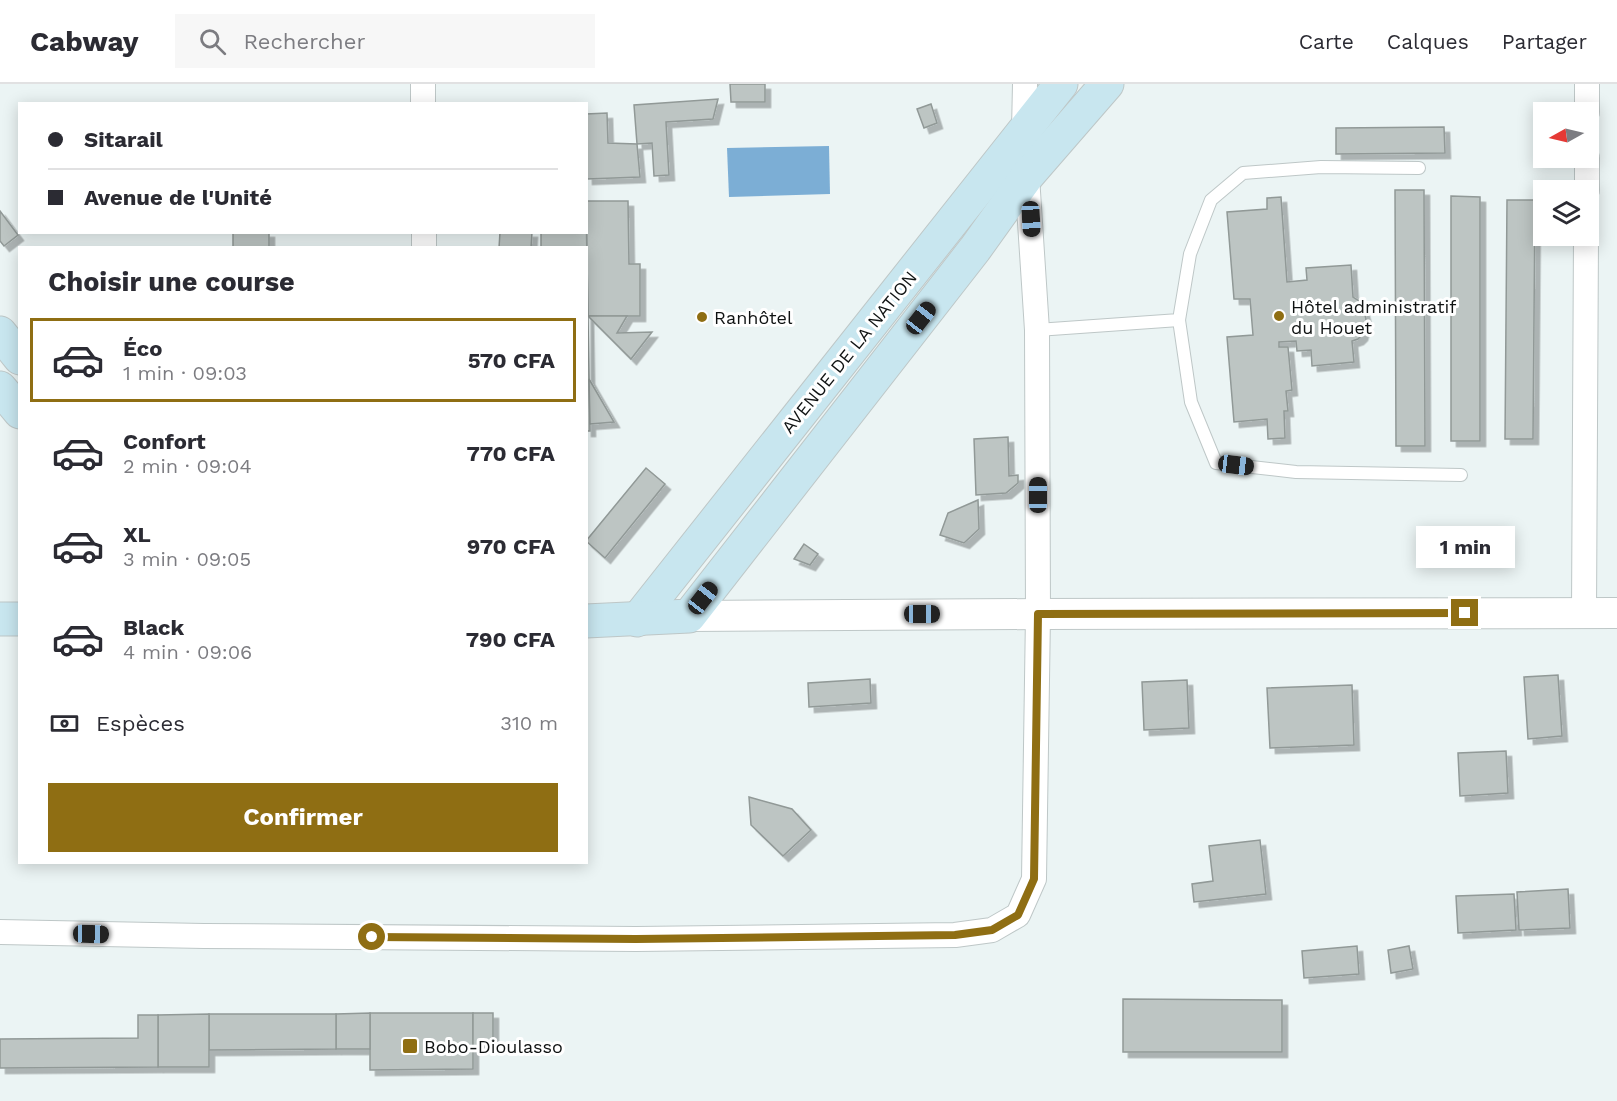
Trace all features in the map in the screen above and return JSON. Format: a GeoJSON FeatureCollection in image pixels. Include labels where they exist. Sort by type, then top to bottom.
{"type":"FeatureCollection","features":[{"type":"Feature","properties":{"kind":"main road","name":"AVENUE DE LA NATION"},"geometry":{"type":"LineString","coordinates":[[637,620],[1061,84]]}},
{"type":"Feature","properties":{"kind":"main road","name":"AVENUE DE LA NATION"},"geometry":{"type":"LineString","coordinates":[[689,616],[975,249],[1028,175],[1107,84]]}},
{"type":"Feature","properties":{"kind":"main road"},"geometry":{"type":"LineString","coordinates":[[0,333],[18,356]]}},
{"type":"Feature","properties":{"kind":"main road"},"geometry":{"type":"LineString","coordinates":[[0,388],[18,410]]}},
{"type":"Feature","properties":{"kind":"main road"},"geometry":{"type":"LineString","coordinates":[[588,621],[689,616]]}},
{"type":"Feature","properties":{"kind":"main road"},"geometry":{"type":"LineString","coordinates":[[0,619],[18,619]]}},
{"type":"Feature","properties":{"kind":"street"},"geometry":{"type":"LineString","coordinates":[[423,84],[423,102]]}},
{"type":"Feature","properties":{"kind":"street"},"geometry":{"type":"LineString","coordinates":[[0,932],[624,939],[955,935],[992,930],[1018,915],[1034,879],[1038,614],[1037,330],[1024,130],[1025,84]]}},
{"type":"Feature","properties":{"kind":"street"},"geometry":{"type":"LineString","coordinates":[[1587,84],[1587,102]]}},
{"type":"Feature","properties":{"kind":"street"},"geometry":{"type":"LineString","coordinates":[[1584,613],[1586,246]]}},
{"type":"Feature","properties":{"kind":"street"},"geometry":{"type":"LineString","coordinates":[[689,616],[1617,613]]}},
{"type":"Feature","properties":{"kind":"lane"},"geometry":{"type":"LineString","coordinates":[[1419,168],[1321,167],[1243,173],[1211,200],[1190,254],[1179,320],[1191,402],[1216,462],[1296,472],[1461,475]]}},
{"type":"Feature","properties":{"kind":"lane"},"geometry":{"type":"LineString","coordinates":[[1037,330],[1179,320]]}},
{"type":"Feature","properties":{"kind":"water"},"geometry":{"type":"Polygon","coordinates":[[[829,146],[830,194],[729,197],[727,148],[829,146]]]}},
{"type":"Feature","properties":{"kind":"building"},"geometry":{"type":"Polygon","coordinates":[[[730,84],[765,84],[765,102],[731,102],[730,84]]]}},
{"type":"Feature","properties":{"kind":"building"},"geometry":{"type":"Polygon","coordinates":[[[718,99],[713,119],[666,122],[669,175],[654,176],[652,143],[637,144],[634,105],[718,99]]]}},
{"type":"Feature","properties":{"kind":"building"},"geometry":{"type":"Polygon","coordinates":[[[931,104],[937,123],[924,128],[917,109],[931,104]]]}},
{"type":"Feature","properties":{"kind":"building"},"geometry":{"type":"Polygon","coordinates":[[[607,113],[608,143],[637,144],[640,177],[588,179],[588,114],[607,113]]]}},
{"type":"Feature","properties":{"kind":"building"},"geometry":{"type":"Polygon","coordinates":[[[1444,127],[1445,153],[1336,154],[1336,128],[1444,127]]]}},
{"type":"Feature","properties":{"kind":"building"},"geometry":{"type":"Polygon","coordinates":[[[1395,190],[1424,190],[1425,446],[1396,446],[1395,190]]]}},
{"type":"Feature","properties":{"kind":"building"},"geometry":{"type":"Polygon","coordinates":[[[1451,196],[1480,197],[1480,441],[1451,441],[1451,196]]]}},
{"type":"Feature","properties":{"kind":"building"},"geometry":{"type":"Polygon","coordinates":[[[1281,197],[1287,282],[1307,280],[1306,268],[1351,265],[1353,297],[1362,303],[1366,319],[1362,335],[1352,341],[1354,362],[1312,366],[1311,350],[1297,351],[1296,341],[1279,342],[1279,347],[1288,347],[1292,390],[1286,391],[1288,411],[1284,411],[1285,438],[1268,439],[1267,419],[1234,422],[1227,337],[1253,335],[1250,299],[1234,299],[1227,212],[1267,209],[1267,198],[1281,197]]]}},
{"type":"Feature","properties":{"kind":"building"},"geometry":{"type":"Polygon","coordinates":[[[1507,200],[1533,200],[1533,439],[1505,439],[1507,200]]]}},
{"type":"Feature","properties":{"kind":"building"},"geometry":{"type":"Polygon","coordinates":[[[588,201],[628,201],[629,264],[640,264],[640,316],[588,316],[588,201]]]}},
{"type":"Feature","properties":{"kind":"building"},"geometry":{"type":"Polygon","coordinates":[[[0,211],[18,235],[4,246],[0,241],[0,211]]]}},
{"type":"Feature","properties":{"kind":"building"},"geometry":{"type":"Polygon","coordinates":[[[233,234],[269,234],[269,246],[233,246],[233,234]]]}},
{"type":"Feature","properties":{"kind":"building"},"geometry":{"type":"Polygon","coordinates":[[[500,234],[532,234],[531,246],[499,246],[500,234]]]}},
{"type":"Feature","properties":{"kind":"building"},"geometry":{"type":"Polygon","coordinates":[[[541,234],[587,234],[587,246],[541,246],[541,234]]]}},
{"type":"Feature","properties":{"kind":"building"},"geometry":{"type":"Polygon","coordinates":[[[588,316],[627,316],[617,333],[652,332],[631,359],[588,316]]]}},
{"type":"Feature","properties":{"kind":"building"},"geometry":{"type":"Polygon","coordinates":[[[588,318],[590,431],[588,431],[588,318]]]}},
{"type":"Feature","properties":{"kind":"building"},"geometry":{"type":"Polygon","coordinates":[[[589,379],[614,422],[590,424],[589,379]]]}},
{"type":"Feature","properties":{"kind":"building"},"geometry":{"type":"Polygon","coordinates":[[[1008,437],[1009,476],[1018,475],[1018,483],[1006,493],[976,495],[974,439],[1008,437]]]}},
{"type":"Feature","properties":{"kind":"building"},"geometry":{"type":"Polygon","coordinates":[[[646,468],[665,484],[605,558],[588,543],[588,539],[646,468]]]}},
{"type":"Feature","properties":{"kind":"building"},"geometry":{"type":"Polygon","coordinates":[[[978,500],[979,529],[964,543],[940,535],[948,513],[978,500]]]}},
{"type":"Feature","properties":{"kind":"building"},"geometry":{"type":"Polygon","coordinates":[[[804,544],[818,554],[810,565],[794,559],[804,544]]]}},
{"type":"Feature","properties":{"kind":"building"},"geometry":{"type":"Polygon","coordinates":[[[1558,675],[1562,736],[1528,739],[1524,677],[1558,675]]]}},
{"type":"Feature","properties":{"kind":"building"},"geometry":{"type":"Polygon","coordinates":[[[870,679],[871,703],[809,707],[808,683],[870,679]]]}},
{"type":"Feature","properties":{"kind":"building"},"geometry":{"type":"Polygon","coordinates":[[[1187,680],[1189,728],[1144,730],[1142,682],[1187,680]]]}},
{"type":"Feature","properties":{"kind":"building"},"geometry":{"type":"Polygon","coordinates":[[[1352,685],[1354,745],[1270,748],[1267,688],[1352,685]]]}},
{"type":"Feature","properties":{"kind":"building"},"geometry":{"type":"Polygon","coordinates":[[[1506,751],[1508,793],[1460,796],[1458,753],[1506,751]]]}},
{"type":"Feature","properties":{"kind":"building"},"geometry":{"type":"Polygon","coordinates":[[[749,797],[792,809],[811,830],[783,856],[751,825],[749,797]]]}},
{"type":"Feature","properties":{"kind":"building"},"geometry":{"type":"Polygon","coordinates":[[[1260,840],[1266,894],[1194,902],[1192,884],[1213,881],[1209,846],[1260,840]]]}},
{"type":"Feature","properties":{"kind":"building"},"geometry":{"type":"Polygon","coordinates":[[[1568,889],[1570,928],[1519,930],[1517,892],[1568,889]]]}},
{"type":"Feature","properties":{"kind":"building"},"geometry":{"type":"Polygon","coordinates":[[[1514,894],[1516,930],[1458,933],[1456,896],[1514,894]]]}},
{"type":"Feature","properties":{"kind":"building"},"geometry":{"type":"Polygon","coordinates":[[[1357,946],[1359,974],[1304,978],[1302,951],[1357,946]]]}},
{"type":"Feature","properties":{"kind":"building"},"geometry":{"type":"Polygon","coordinates":[[[1409,946],[1413,969],[1391,973],[1388,950],[1409,946]]]}},
{"type":"Feature","properties":{"kind":"building"},"geometry":{"type":"Polygon","coordinates":[[[1123,999],[1282,1000],[1282,1052],[1123,1052],[1123,999]]]}},
{"type":"Feature","properties":{"kind":"building"},"geometry":{"type":"Polygon","coordinates":[[[370,1013],[473,1013],[473,1069],[370,1070],[370,1013]]]}},
{"type":"Feature","properties":{"kind":"building"},"geometry":{"type":"Polygon","coordinates":[[[370,1013],[370,1049],[336,1049],[336,1014],[370,1013]]]}},
{"type":"Feature","properties":{"kind":"building"},"geometry":{"type":"Polygon","coordinates":[[[473,1013],[493,1013],[493,1045],[473,1046],[473,1013]]]}},
{"type":"Feature","properties":{"kind":"building"},"geometry":{"type":"Polygon","coordinates":[[[209,1014],[336,1014],[336,1049],[209,1050],[209,1014]]]}},
{"type":"Feature","properties":{"kind":"building"},"geometry":{"type":"Polygon","coordinates":[[[209,1014],[209,1067],[158,1067],[158,1015],[209,1014]]]}},
{"type":"Feature","properties":{"kind":"building"},"geometry":{"type":"Polygon","coordinates":[[[138,1015],[158,1015],[158,1067],[0,1068],[0,1039],[138,1038],[138,1015]]]}},
{"type":"Feature","properties":{"kind":"place","name":"Hôtel administratif du Houet"},"geometry":{"type":"Point","coordinates":[1279,316]}},
{"type":"Feature","properties":{"kind":"place","name":"Ranhôtel"},"geometry":{"type":"Point","coordinates":[702,317]}},
{"type":"Feature","properties":{"kind":"place","name":"Bobo-Dioulasso"},"geometry":{"type":"Point","coordinates":[410,1046]}},
{"type":"Feature","properties":{"kind":"route"},"geometry":{"type":"LineString","coordinates":[[372,937],[636,939],[955,935],[992,930],[1018,915],[1034,879],[1038,614],[1465,613]]}}]}
